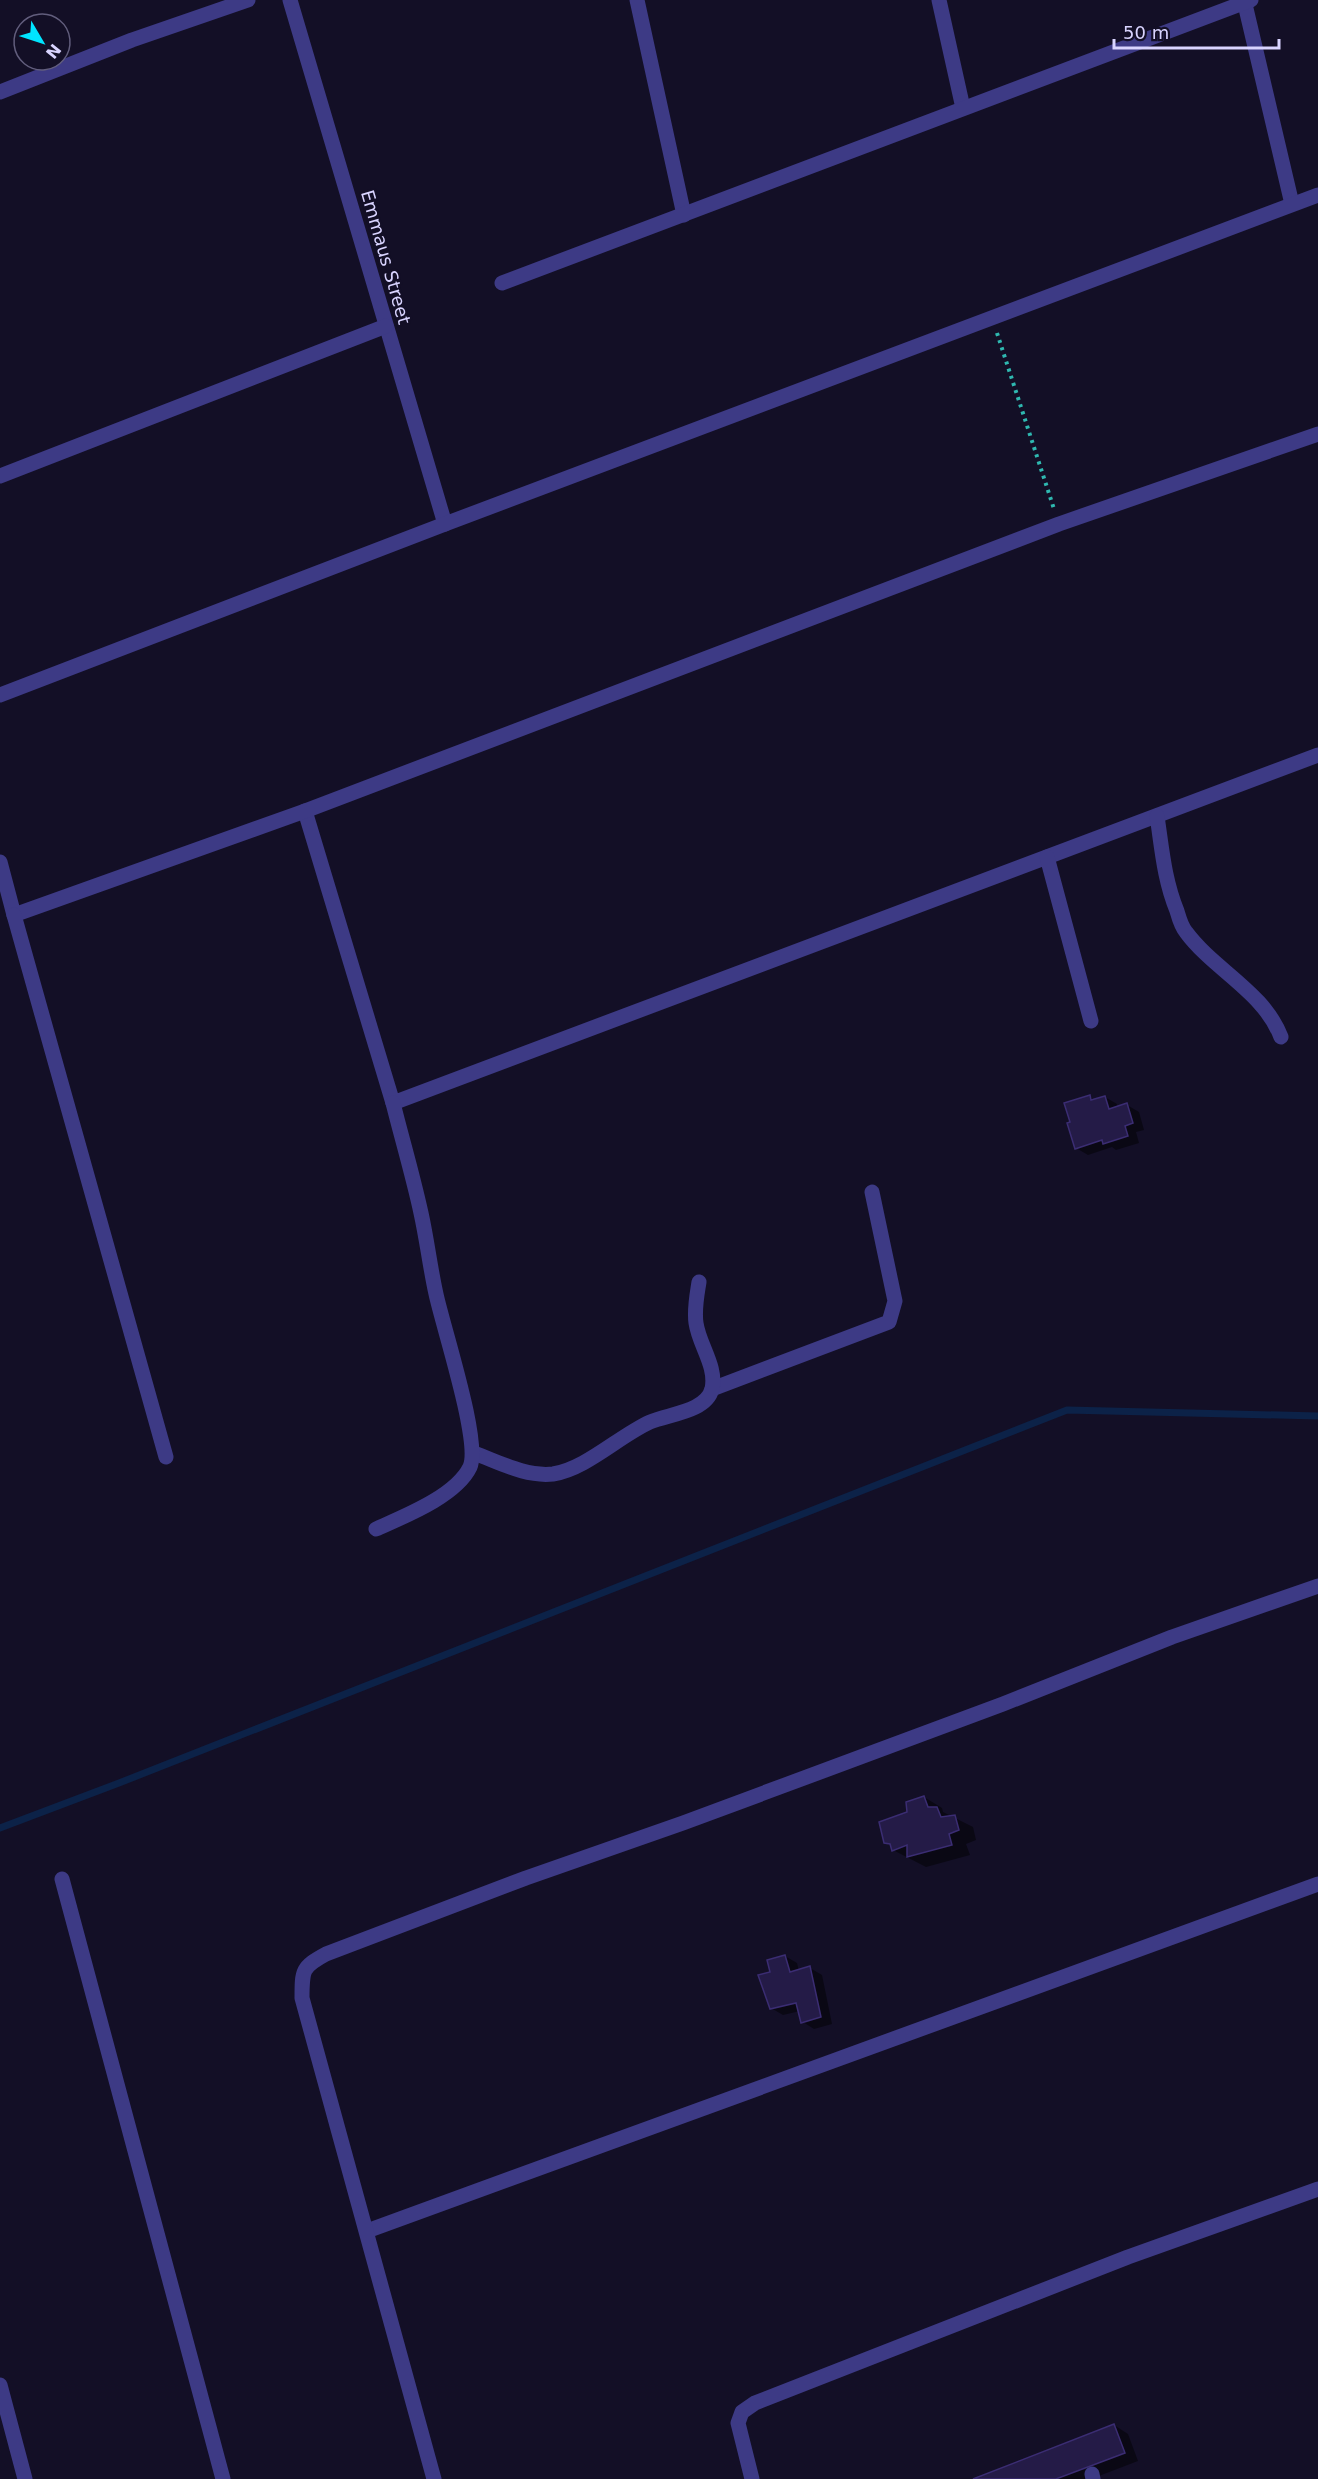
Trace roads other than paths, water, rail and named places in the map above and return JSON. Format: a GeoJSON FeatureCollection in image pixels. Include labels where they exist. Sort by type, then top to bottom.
{"type":"FeatureCollection","features":[{"type":"Feature","properties":{"kind":"street"},"geometry":{"type":"LineString","coordinates":[[0,92],[132,40],[248,0]]}},
{"type":"Feature","properties":{"kind":"street","name":"Emmaus Street"},"geometry":{"type":"LineString","coordinates":[[290,0],[445,524]]}},
{"type":"Feature","properties":{"kind":"street"},"geometry":{"type":"LineString","coordinates":[[637,0],[684,215]]}},
{"type":"Feature","properties":{"kind":"street"},"geometry":{"type":"LineString","coordinates":[[939,0],[963,108]]}},
{"type":"Feature","properties":{"kind":"street"},"geometry":{"type":"LineString","coordinates":[[502,284],[1246,1],[1292,204]]}},
{"type":"Feature","properties":{"kind":"street"},"geometry":{"type":"LineString","coordinates":[[0,695],[445,524],[1318,195]]}},
{"type":"Feature","properties":{"kind":"street"},"geometry":{"type":"LineString","coordinates":[[0,476],[386,326]]}},
{"type":"Feature","properties":{"kind":"street"},"geometry":{"type":"LineString","coordinates":[[14,915],[305,811],[1059,524],[1318,434]]}},
{"type":"Feature","properties":{"kind":"street"},"geometry":{"type":"LineString","coordinates":[[393,1103],[1318,755]]}},
{"type":"Feature","properties":{"kind":"street"},"geometry":{"type":"LineString","coordinates":[[305,811],[393,1103],[421,1213],[436,1294],[466,1411],[474,1453],[470,1467],[460,1481],[414,1511],[376,1529]]}},
{"type":"Feature","properties":{"kind":"street"},"geometry":{"type":"LineString","coordinates":[[1157,816],[1166,882],[1184,930],[1243,990],[1262,1005],[1275,1021],[1281,1038]]}},
{"type":"Feature","properties":{"kind":"street"},"geometry":{"type":"LineString","coordinates":[[1047,857],[1091,1021]]}},
{"type":"Feature","properties":{"kind":"street"},"geometry":{"type":"LineString","coordinates":[[0,862],[166,1457]]}},
{"type":"Feature","properties":{"kind":"street"},"geometry":{"type":"LineString","coordinates":[[712,1389],[889,1322],[895,1301],[872,1192]]}},
{"type":"Feature","properties":{"kind":"street"},"geometry":{"type":"LineString","coordinates":[[474,1453],[516,1469],[552,1474],[582,1462],[638,1427],[699,1405],[708,1398],[712,1389],[712,1375],[696,1323],[699,1281]]}},
{"type":"Feature","properties":{"kind":"street"},"geometry":{"type":"LineString","coordinates":[[434,2479],[302,1998],[302,1976],[306,1965],[326,1954],[526,1878],[683,1823],[992,1708],[1238,1612],[1318,1586]]}},
{"type":"Feature","properties":{"kind":"street"},"geometry":{"type":"LineString","coordinates":[[62,1879],[223,2479]]}},
{"type":"Feature","properties":{"kind":"street"},"geometry":{"type":"LineString","coordinates":[[367,2231],[1318,1884]]}},
{"type":"Feature","properties":{"kind":"street"},"geometry":{"type":"LineString","coordinates":[[752,2479],[738,2423],[742,2412],[755,2403],[1128,2257],[1318,2188]]}},
{"type":"Feature","properties":{"kind":"street"},"geometry":{"type":"LineString","coordinates":[[0,2385],[25,2479]]}},
{"type":"Feature","properties":{"kind":"waterway"},"geometry":{"type":"LineString","coordinates":[[0,1828],[1067,1410],[1318,1416]]}}]}
